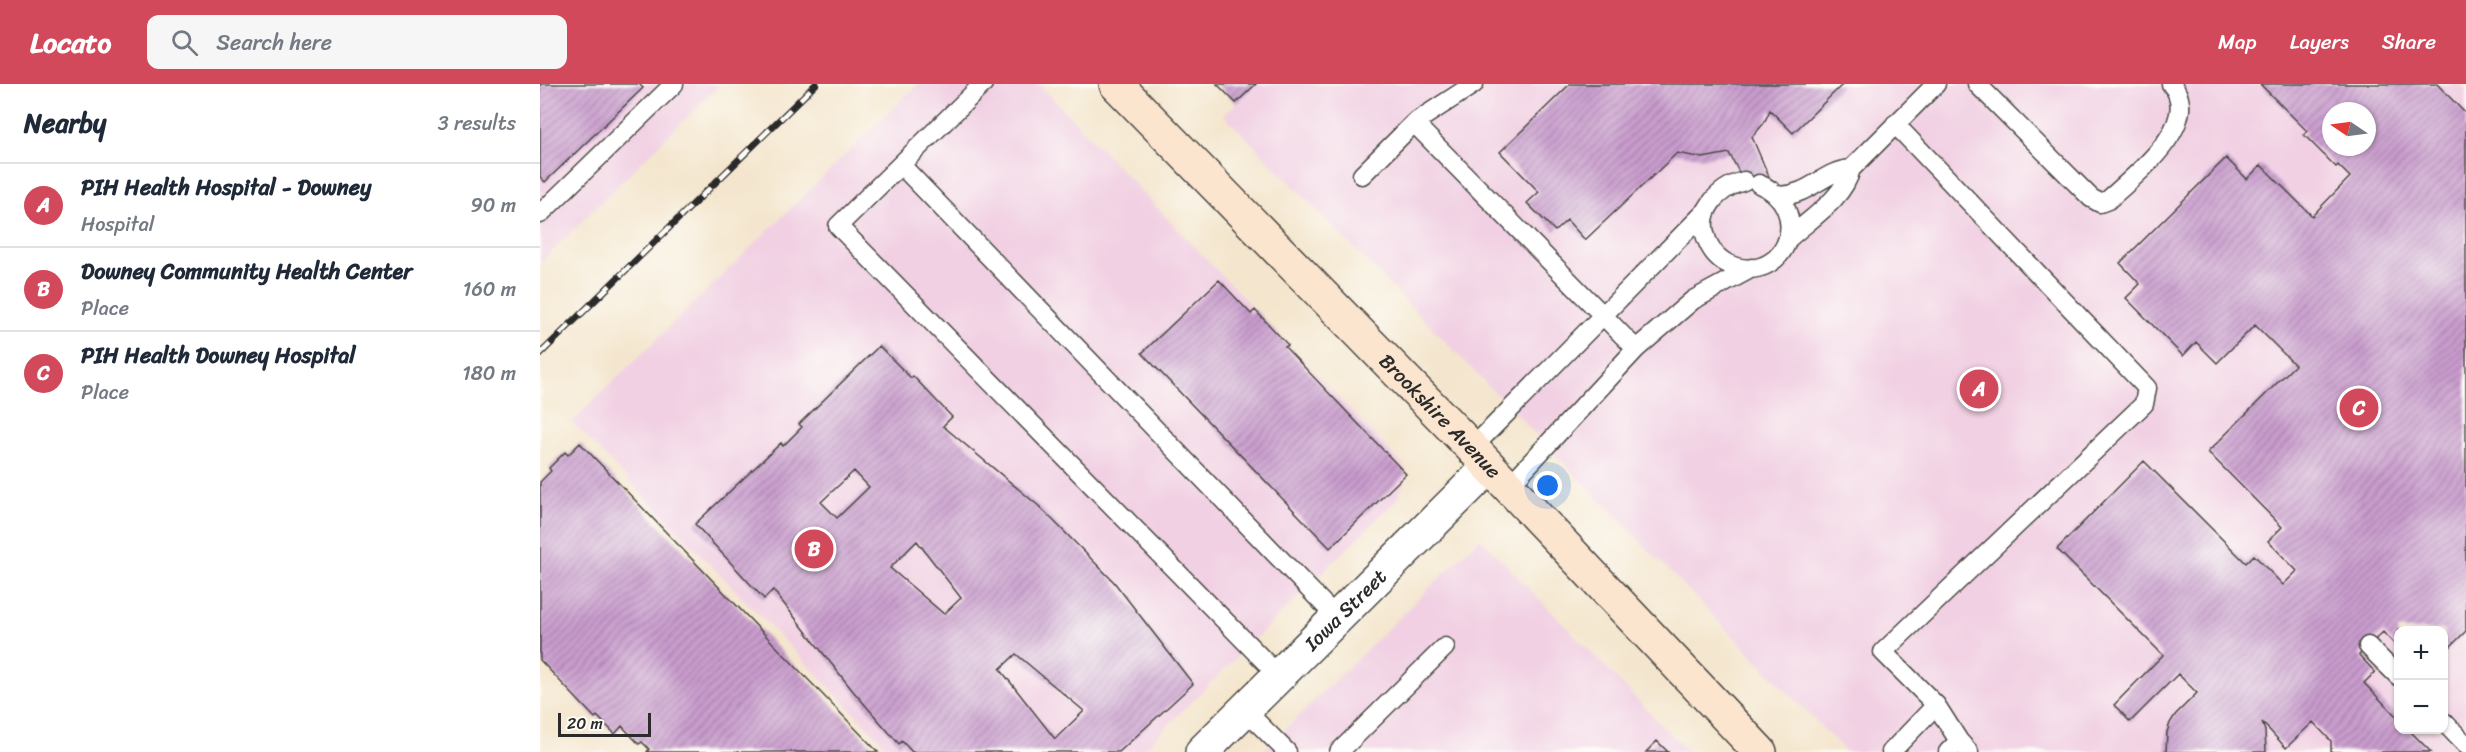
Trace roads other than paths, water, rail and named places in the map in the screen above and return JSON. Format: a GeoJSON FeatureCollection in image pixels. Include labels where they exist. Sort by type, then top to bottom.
{"type":"FeatureCollection","features":[{"type":"Feature","properties":{"kind":"street","name":"Brookshire Avenue"},"geometry":{"type":"LineString","coordinates":[[1116,84],[1489,467],[1760,752]]}},
{"type":"Feature","properties":{"kind":"street","name":"Iowa Street"},"geometry":{"type":"LineString","coordinates":[[1203,752],[1489,467]]}},
{"type":"Feature","properties":{"kind":"lane"},"geometry":{"type":"LineString","coordinates":[[540,214],[674,84]]}},
{"type":"Feature","properties":{"kind":"lane"},"geometry":{"type":"LineString","coordinates":[[983,84],[838,226],[1279,676]]}},
{"type":"Feature","properties":{"kind":"lane"},"geometry":{"type":"LineString","coordinates":[[1362,175],[1414,123],[1474,84]]}},
{"type":"Feature","properties":{"kind":"lane"},"geometry":{"type":"LineString","coordinates":[[1707,210],[1705,235],[1710,247],[1728,264],[1752,268],[1764,266],[1775,259],[1789,238],[1840,192],[1848,182],[1851,169],[1936,84]]}},
{"type":"Feature","properties":{"kind":"lane"},"geometry":{"type":"LineString","coordinates":[[1977,84],[2091,198],[2100,203],[2108,201],[2154,157],[2172,133],[2178,119],[2180,105],[2171,84]]}},
{"type":"Feature","properties":{"kind":"lane"},"geometry":{"type":"LineString","coordinates":[[1414,123],[1636,349]]}},
{"type":"Feature","properties":{"kind":"lane"},"geometry":{"type":"LineString","coordinates":[[1895,124],[2144,383],[2147,394],[2144,404],[1883,652],[1936,705],[1958,748]]}},
{"type":"Feature","properties":{"kind":"lane"},"geometry":{"type":"LineString","coordinates":[[901,165],[1337,618]]}},
{"type":"Feature","properties":{"kind":"lane"},"geometry":{"type":"LineString","coordinates":[[1779,196],[1793,195],[1818,184],[1835,172],[1851,169]]}},
{"type":"Feature","properties":{"kind":"lane"},"geometry":{"type":"LineString","coordinates":[[1489,467],[1602,315],[1707,210],[1722,190],[1752,182],[1779,196],[1790,218],[1789,238]]}},
{"type":"Feature","properties":{"kind":"lane"},"geometry":{"type":"LineString","coordinates":[[1489,467],[1636,349],[1693,300],[1752,268]]}},
{"type":"Feature","properties":{"kind":"lane"},"geometry":{"type":"LineString","coordinates":[[2368,646],[2394,672]]}},
{"type":"Feature","properties":{"kind":"lane"},"geometry":{"type":"LineString","coordinates":[[1338,752],[1445,647]]}},
{"type":"Feature","properties":{"kind":"lane"},"geometry":{"type":"LineString","coordinates":[[1891,752],[1936,705]]}},
{"type":"Feature","properties":{"kind":"lane"},"geometry":{"type":"LineString","coordinates":[[1245,710],[1287,752]]}},
{"type":"Feature","properties":{"kind":"lane"},"geometry":{"type":"LineString","coordinates":[[2448,726],[2466,745]]}},
{"type":"Feature","properties":{"kind":"railway"},"geometry":{"type":"LineString","coordinates":[[540,354],[816,84]]}},
{"type":"Feature","properties":{"kind":"place","name":"PIH Health Hospital - Downey"},"geometry":{"type":"Point","coordinates":[1979,389]}},
{"type":"Feature","properties":{"kind":"place","name":"PIH Health Downey Hospital"},"geometry":{"type":"Point","coordinates":[2359,408]}},
{"type":"Feature","properties":{"kind":"place","name":"Downey Community Health Center"},"geometry":{"type":"Point","coordinates":[814,549]}}]}
